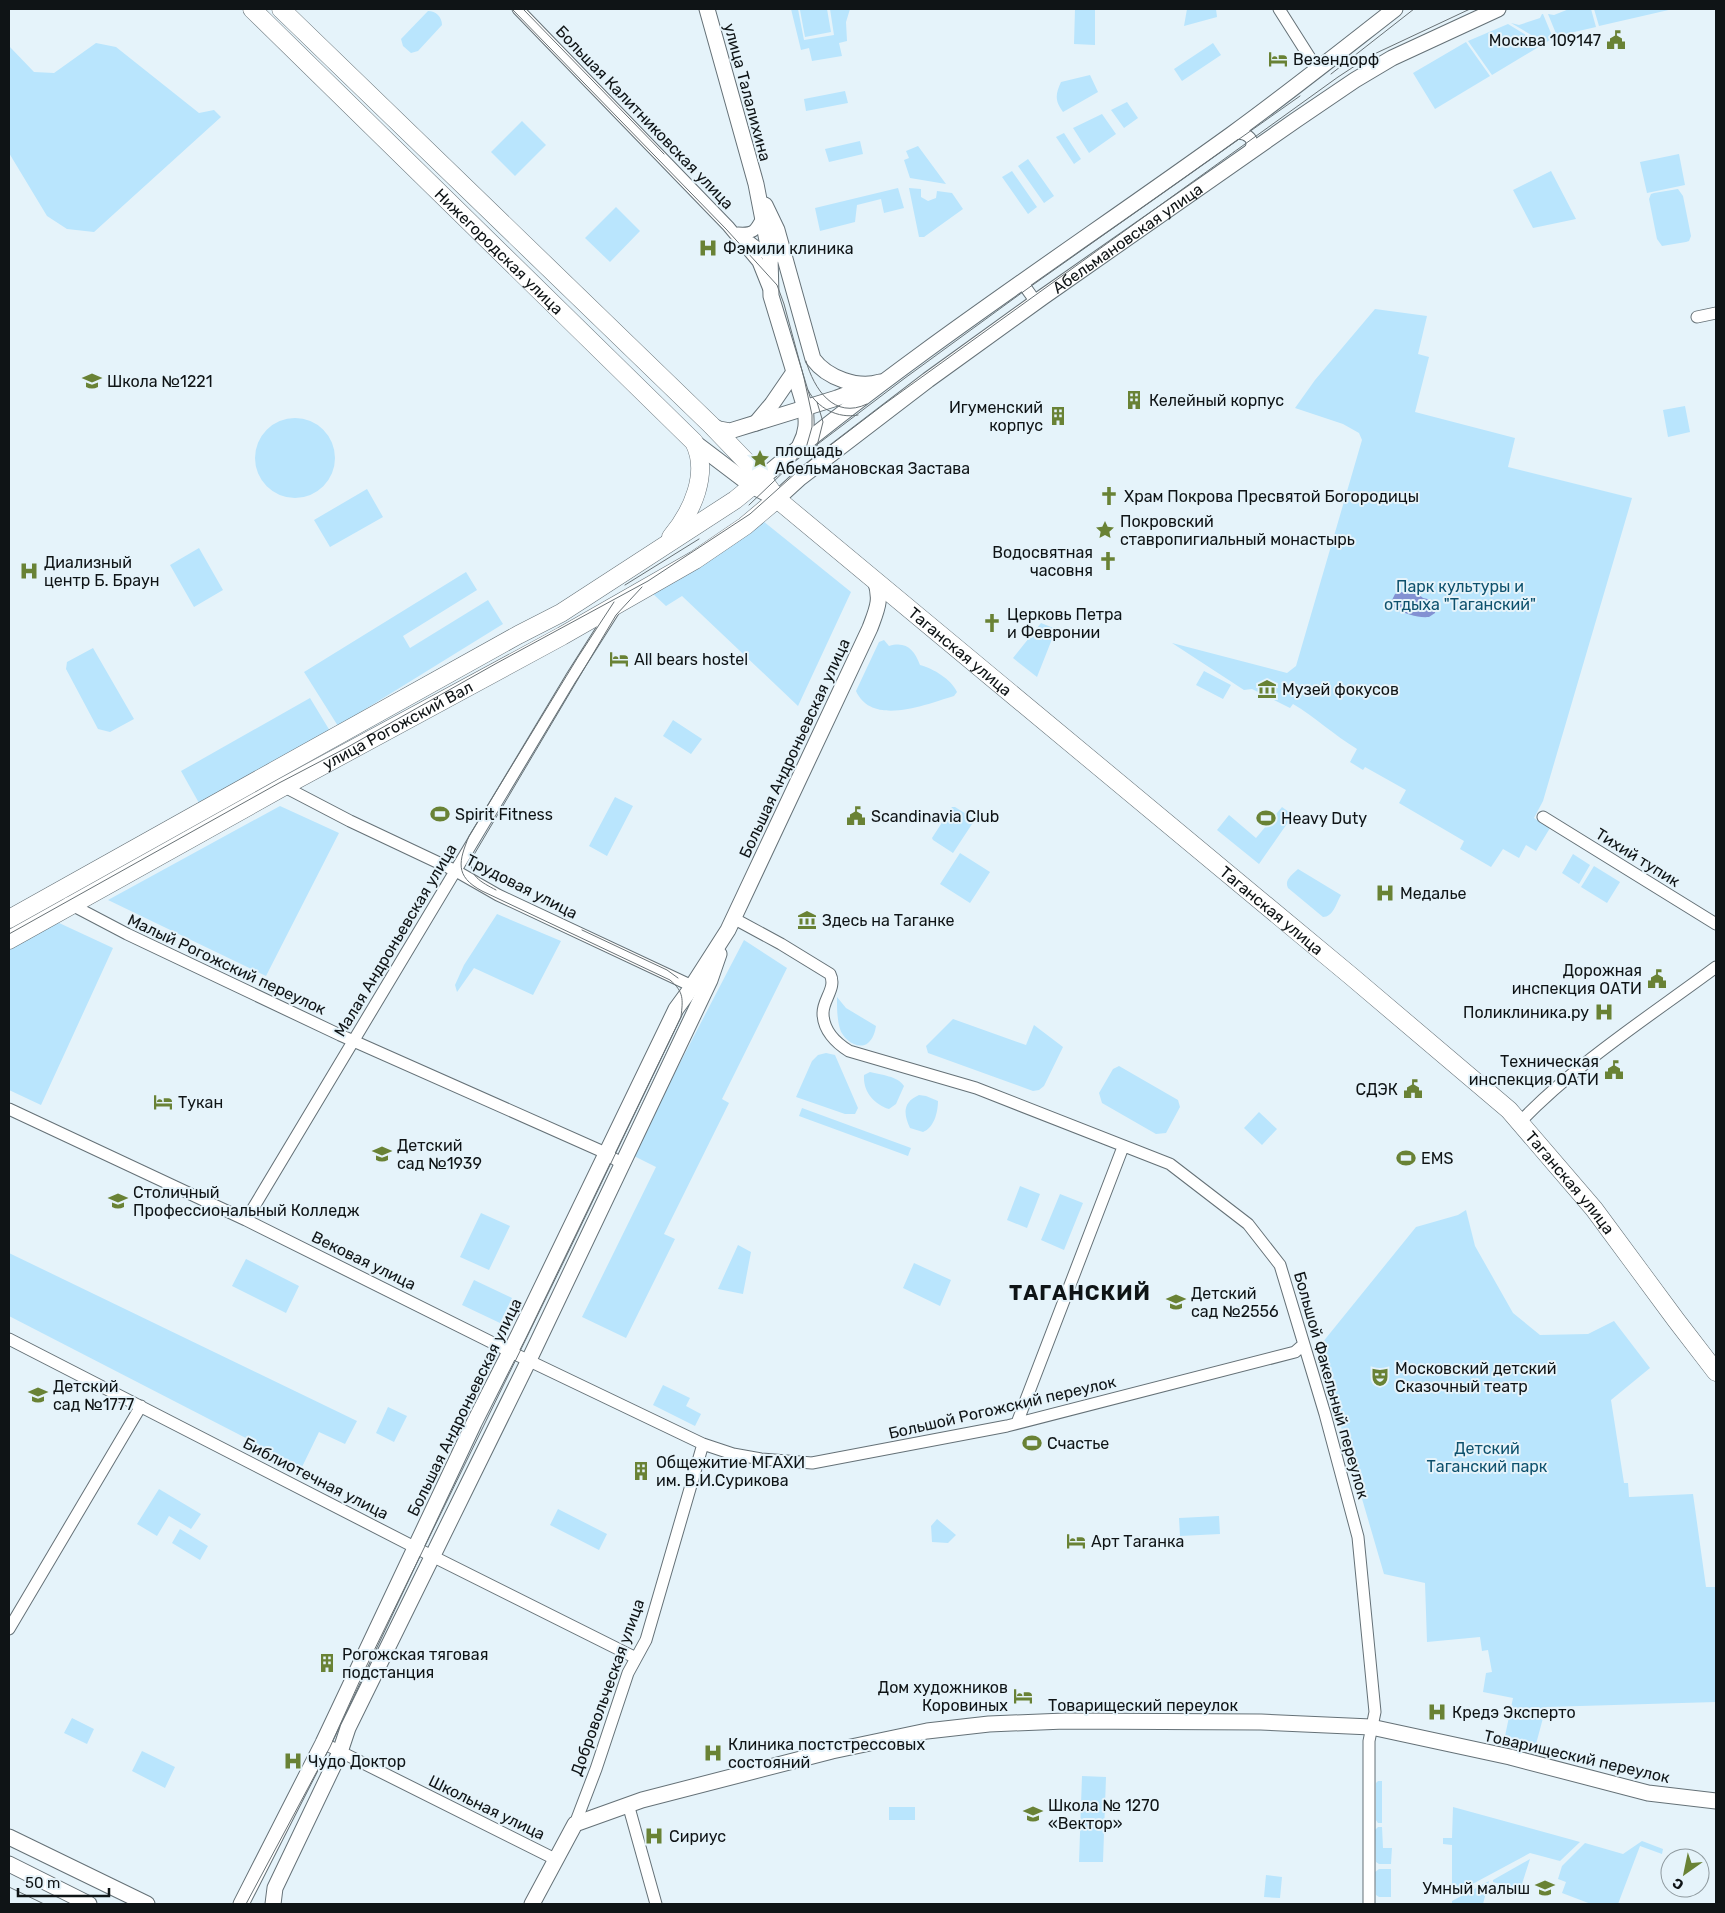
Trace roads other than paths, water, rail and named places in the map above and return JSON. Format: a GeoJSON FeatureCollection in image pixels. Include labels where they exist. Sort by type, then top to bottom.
{"type":"FeatureCollection","features":[{"type":"Feature","properties":{"kind":"main road","name":"Нижегородская улица"},"geometry":{"type":"LineString","coordinates":[[252,9],[694,442]]}},
{"type":"Feature","properties":{"kind":"main road","name":"Нижегородская улица"},"geometry":{"type":"LineString","coordinates":[[281,9],[711,425],[757,482]]}},
{"type":"Feature","properties":{"kind":"main road"},"geometry":{"type":"LineString","coordinates":[[659,550],[680,526],[689,511],[696,492],[701,462],[700,453],[694,442]]}},
{"type":"Feature","properties":{"kind":"main road"},"geometry":{"type":"LineString","coordinates":[[757,482],[777,499]]}},
{"type":"Feature","properties":{"kind":"main road","name":"улица Рогожский Вал"},"geometry":{"type":"LineString","coordinates":[[9,940],[65,899],[272,772],[561,613],[659,550],[757,482]]}},
{"type":"Feature","properties":{"kind":"main road","name":"Таганская улица"},"geometry":{"type":"LineString","coordinates":[[777,499],[1477,1082],[1520,1122],[1594,1209],[1716,1372]]}},
{"type":"Feature","properties":{"kind":"main road","name":"улица Рогожский Вал"},"geometry":{"type":"LineString","coordinates":[[9,920],[65,899],[283,787],[562,636],[694,560],[745,526],[777,499]]}},
{"type":"Feature","properties":{"kind":"street","name":"Большая Калитниковская улица"},"geometry":{"type":"LineString","coordinates":[[518,9],[728,226],[758,262],[771,296]]}},
{"type":"Feature","properties":{"kind":"street","name":"улица Талалихина"},"geometry":{"type":"LineString","coordinates":[[708,9],[756,184],[767,252],[771,296],[805,408],[806,431],[799,446]]}},
{"type":"Feature","properties":{"kind":"street"},"geometry":{"type":"LineString","coordinates":[[1278,9],[1317,69]]}},
{"type":"Feature","properties":{"kind":"street","name":"Абельмановская улица"},"geometry":{"type":"LineString","coordinates":[[757,482],[799,446],[884,380],[1021,281],[1232,134],[1395,9]]}},
{"type":"Feature","properties":{"kind":"street","name":"Абельмановская улица"},"geometry":{"type":"LineString","coordinates":[[777,499],[800,478],[921,385],[1036,302],[1355,80],[1392,58],[1498,9]]}},
{"type":"Feature","properties":{"kind":"street"},"geometry":{"type":"LineString","coordinates":[[1232,134],[1241,132],[1249,136],[1252,147],[1247,154]]}},
{"type":"Feature","properties":{"kind":"street","name":"улица Талалихина"},"geometry":{"type":"LineString","coordinates":[[756,184],[779,237],[813,359],[817,365],[829,373],[848,382],[869,384],[884,380]]}},
{"type":"Feature","properties":{"kind":"street"},"geometry":{"type":"LineString","coordinates":[[738,233],[749,234],[756,229],[762,218]]}},
{"type":"Feature","properties":{"kind":"street","name":"Большая Калитниковская улица"},"geometry":{"type":"LineString","coordinates":[[728,226],[767,252],[790,277]]}},
{"type":"Feature","properties":{"kind":"street"},"geometry":{"type":"LineString","coordinates":[[748,250],[767,252],[779,237]]}},
{"type":"Feature","properties":{"kind":"street"},"geometry":{"type":"LineString","coordinates":[[1021,281],[1036,302]]}},
{"type":"Feature","properties":{"kind":"street"},"geometry":{"type":"LineString","coordinates":[[1697,317],[1716,313]]}},
{"type":"Feature","properties":{"kind":"street"},"geometry":{"type":"LineString","coordinates":[[755,423],[772,404],[794,372]]}},
{"type":"Feature","properties":{"kind":"street"},"geometry":{"type":"LineString","coordinates":[[711,425],[730,431],[837,398],[884,380]]}},
{"type":"Feature","properties":{"kind":"street","name":"Нижегородская улица"},"geometry":{"type":"LineString","coordinates":[[694,442],[757,482]]}},
{"type":"Feature","properties":{"kind":"street","name":"Большая Андроньевская улица"},"geometry":{"type":"LineString","coordinates":[[272,1904],[275,1888],[340,1752],[348,1728],[434,1557],[710,980],[731,924],[870,628],[878,606],[879,592],[874,580]]}},
{"type":"Feature","properties":{"kind":"street","name":"Малая Андроньевская улица"},"geometry":{"type":"LineString","coordinates":[[246,1220],[571,678],[620,601]]}},
{"type":"Feature","properties":{"kind":"street"},"geometry":{"type":"LineString","coordinates":[[272,772],[283,787]]}},
{"type":"Feature","properties":{"kind":"street","name":"Трудовая улица"},"geometry":{"type":"LineString","coordinates":[[283,787],[456,871],[498,895],[692,986]]}},
{"type":"Feature","properties":{"kind":"street","name":"Тихий тупик"},"geometry":{"type":"LineString","coordinates":[[1543,817],[1716,924]]}},
{"type":"Feature","properties":{"kind":"street","name":"Малый Рогожский переулок"},"geometry":{"type":"LineString","coordinates":[[65,899],[354,1041],[599,1150],[623,1164]]}},
{"type":"Feature","properties":{"kind":"street","name":"Большая Андроньевская улица"},"geometry":{"type":"LineString","coordinates":[[241,1904],[323,1742],[415,1547],[676,1008],[731,924]]}},
{"type":"Feature","properties":{"kind":"street","name":"Большой Факельный переулок"},"geometry":{"type":"LineString","coordinates":[[731,924],[781,944],[830,974],[832,987],[823,1013],[828,1029],[836,1042],[849,1051],[976,1088],[1170,1164],[1248,1224],[1280,1265],[1325,1414],[1358,1537],[1375,1712],[1369,1742],[1369,1904]]}},
{"type":"Feature","properties":{"kind":"street"},"geometry":{"type":"LineString","coordinates":[[1520,1122],[1539,1102],[1576,1071],[1716,967]]}},
{"type":"Feature","properties":{"kind":"street","name":"Вековая улица"},"geometry":{"type":"LineString","coordinates":[[9,1109],[246,1220],[703,1444]]}},
{"type":"Feature","properties":{"kind":"street"},"geometry":{"type":"LineString","coordinates":[[1017,1423],[1123,1147]]}},
{"type":"Feature","properties":{"kind":"street","name":"Библиотечная улица"},"geometry":{"type":"LineString","coordinates":[[9,1339],[434,1557],[636,1658]]}},
{"type":"Feature","properties":{"kind":"street","name":"Большой Рогожский переулок"},"geometry":{"type":"LineString","coordinates":[[703,1444],[733,1454],[760,1459],[812,1463],[1017,1423],[1295,1352],[1303,1345]]}},
{"type":"Feature","properties":{"kind":"street"},"geometry":{"type":"LineString","coordinates":[[9,1629],[142,1406]]}},
{"type":"Feature","properties":{"kind":"street","name":"Добровольческая улица"},"geometry":{"type":"LineString","coordinates":[[532,1904],[575,1824],[596,1769],[628,1673],[646,1640],[703,1444]]}},
{"type":"Feature","properties":{"kind":"street","name":"Товарищеский переулок"},"geometry":{"type":"LineString","coordinates":[[575,1824],[628,1804],[832,1751],[927,1731],[1003,1723],[1270,1722],[1371,1727],[1510,1757],[1648,1793],[1716,1801]]}},
{"type":"Feature","properties":{"kind":"street","name":"Школьная улица"},"geometry":{"type":"LineString","coordinates":[[323,1742],[557,1860]]}},
{"type":"Feature","properties":{"kind":"street"},"geometry":{"type":"LineString","coordinates":[[628,1804],[656,1904]]}},
{"type":"Feature","properties":{"kind":"street"},"geometry":{"type":"LineString","coordinates":[[9,1837],[147,1904]]}},
{"type":"Feature","properties":{"kind":"street"},"geometry":{"type":"LineString","coordinates":[[9,1864],[89,1904]]}},
{"type":"Feature","properties":{"kind":"water"},"geometry":{"type":"Polygon","coordinates":[[[1402,592],[1418,594],[1423,598],[1432,600],[1436,606],[1435,613],[1429,617],[1420,617],[1395,609],[1392,600],[1395,594],[1402,592]]]}},
{"type":"Feature","properties":{"kind":"tram line"},"geometry":{"type":"LineString","coordinates":[[512,9],[726,229],[777,285],[804,378],[812,415],[812,427],[806,448],[749,505]]}},
{"type":"Feature","properties":{"kind":"tram line"},"geometry":{"type":"LineString","coordinates":[[523,9],[664,154]]}},
{"type":"Feature","properties":{"kind":"tram line"},"geometry":{"type":"LineString","coordinates":[[1331,74],[1414,9]]}},
{"type":"Feature","properties":{"kind":"tram line"},"geometry":{"type":"LineString","coordinates":[[9,934],[279,783],[648,581],[750,514],[807,463],[883,405],[1338,77],[1370,56],[1470,9]]}},
{"type":"Feature","properties":{"kind":"tram line"},"geometry":{"type":"LineString","coordinates":[[802,456],[1027,289],[1300,96]]}},
{"type":"Feature","properties":{"kind":"tram line"},"geometry":{"type":"LineString","coordinates":[[806,361],[814,382],[827,399],[835,405],[855,408],[867,404]]}},
{"type":"Feature","properties":{"kind":"tram line"},"geometry":{"type":"LineString","coordinates":[[808,390],[817,402],[829,411],[850,416],[858,415]]}},
{"type":"Feature","properties":{"kind":"tram line"},"geometry":{"type":"LineString","coordinates":[[817,402],[823,422],[817,446]]}},
{"type":"Feature","properties":{"kind":"tram line"},"geometry":{"type":"LineString","coordinates":[[625,585],[699,539]]}},
{"type":"Feature","properties":{"kind":"tram line"},"geometry":{"type":"LineString","coordinates":[[496,890],[477,878],[472,869],[472,858],[616,615],[642,587]]}},
{"type":"Feature","properties":{"kind":"tram line"},"geometry":{"type":"LineString","coordinates":[[246,1904],[330,1747],[366,1667],[681,1017],[682,996],[678,988],[670,980],[482,891],[467,880],[461,867],[461,860],[469,836],[578,657],[614,602]]}},
{"type":"Feature","properties":{"kind":"tram line"},"geometry":{"type":"LineString","coordinates":[[582,930],[667,970],[678,978]]}},
{"type":"Feature","properties":{"kind":"tram line"},"geometry":{"type":"LineString","coordinates":[[9,1887],[44,1904]]}},
{"type":"Feature","properties":{"kind":"place","name":"Москва 109147"},"geometry":{"type":"Point","coordinates":[1616,40]}},
{"type":"Feature","properties":{"kind":"place","name":"Везендорф"},"geometry":{"type":"Point","coordinates":[1278,59]}},
{"type":"Feature","properties":{"kind":"place","name":"Фэмили клиника"},"geometry":{"type":"Point","coordinates":[708,248]}},
{"type":"Feature","properties":{"kind":"place","name":"Школа №1221"},"geometry":{"type":"Point","coordinates":[92,381]}},
{"type":"Feature","properties":{"kind":"place","name":"Келейный корпус"},"geometry":{"type":"Point","coordinates":[1134,400]}},
{"type":"Feature","properties":{"kind":"place","name":"Игуменский корпус"},"geometry":{"type":"Point","coordinates":[1058,416]}},
{"type":"Feature","properties":{"kind":"place","name":"площадь Абельмановская Застава"},"geometry":{"type":"Point","coordinates":[760,459]}},
{"type":"Feature","properties":{"kind":"place","name":"Храм Покрова Пресвятой Богородицы"},"geometry":{"type":"Point","coordinates":[1109,496]}},
{"type":"Feature","properties":{"kind":"place","name":"Покровский ставропигиальный монастырь"},"geometry":{"type":"Point","coordinates":[1105,530]}},
{"type":"Feature","properties":{"kind":"place","name":"Водосвятная часовня"},"geometry":{"type":"Point","coordinates":[1108,561]}},
{"type":"Feature","properties":{"kind":"place","name":"Диализный центр Б. Браун"},"geometry":{"type":"Point","coordinates":[29,571]}},
{"type":"Feature","properties":{"kind":"place","name":"Церковь Петра и Февронии"},"geometry":{"type":"Point","coordinates":[992,623]}},
{"type":"Feature","properties":{"kind":"place","name":"All bears hostel"},"geometry":{"type":"Point","coordinates":[619,659]}},
{"type":"Feature","properties":{"kind":"place","name":"Музей фокусов"},"geometry":{"type":"Point","coordinates":[1267,689]}},
{"type":"Feature","properties":{"kind":"place","name":"Spirit Fitness"},"geometry":{"type":"Point","coordinates":[440,814]}},
{"type":"Feature","properties":{"kind":"place","name":"Scandinavia Club"},"geometry":{"type":"Point","coordinates":[856,816]}},
{"type":"Feature","properties":{"kind":"place","name":"Heavy Duty"},"geometry":{"type":"Point","coordinates":[1266,818]}},
{"type":"Feature","properties":{"kind":"place","name":"Медалье"},"geometry":{"type":"Point","coordinates":[1385,893]}},
{"type":"Feature","properties":{"kind":"place","name":"Здесь на Таганке"},"geometry":{"type":"Point","coordinates":[807,920]}},
{"type":"Feature","properties":{"kind":"place","name":"Дорожная инспекция ОАТИ"},"geometry":{"type":"Point","coordinates":[1657,979]}},
{"type":"Feature","properties":{"kind":"place","name":"Поликлиника.ру"},"geometry":{"type":"Point","coordinates":[1604,1012]}},
{"type":"Feature","properties":{"kind":"place","name":"Техническая инспекция ОАТИ"},"geometry":{"type":"Point","coordinates":[1614,1070]}},
{"type":"Feature","properties":{"kind":"place","name":"СДЭК"},"geometry":{"type":"Point","coordinates":[1413,1089]}},
{"type":"Feature","properties":{"kind":"place","name":"Тукан"},"geometry":{"type":"Point","coordinates":[163,1102]}},
{"type":"Feature","properties":{"kind":"place","name":"Детский сад №1939"},"geometry":{"type":"Point","coordinates":[382,1154]}},
{"type":"Feature","properties":{"kind":"place","name":"EMS"},"geometry":{"type":"Point","coordinates":[1406,1158]}},
{"type":"Feature","properties":{"kind":"place","name":"Столичный Профессиональный Колледж"},"geometry":{"type":"Point","coordinates":[118,1201]}},
{"type":"Feature","properties":{"kind":"place","name":"Детский сад №2556"},"geometry":{"type":"Point","coordinates":[1176,1302]}},
{"type":"Feature","properties":{"kind":"place","name":"Московский детский Сказочный театр"},"geometry":{"type":"Point","coordinates":[1380,1377]}},
{"type":"Feature","properties":{"kind":"place","name":"Детский сад №1777"},"geometry":{"type":"Point","coordinates":[38,1395]}},
{"type":"Feature","properties":{"kind":"place","name":"Счастье"},"geometry":{"type":"Point","coordinates":[1032,1443]}},
{"type":"Feature","properties":{"kind":"place","name":"Общежитие МГАХИ им. В.И.Сурикова"},"geometry":{"type":"Point","coordinates":[641,1471]}},
{"type":"Feature","properties":{"kind":"place","name":"Арт Таганка"},"geometry":{"type":"Point","coordinates":[1076,1541]}},
{"type":"Feature","properties":{"kind":"place","name":"Рогожская тяговая подстанция"},"geometry":{"type":"Point","coordinates":[327,1663]}},
{"type":"Feature","properties":{"kind":"place","name":"Дом художников Коровиных"},"geometry":{"type":"Point","coordinates":[1023,1696]}},
{"type":"Feature","properties":{"kind":"place","name":"Кредэ Эксперто"},"geometry":{"type":"Point","coordinates":[1437,1712]}},
{"type":"Feature","properties":{"kind":"place","name":"Клиника постстрессовых состояний"},"geometry":{"type":"Point","coordinates":[713,1753]}},
{"type":"Feature","properties":{"kind":"place","name":"Чудо Доктор"},"geometry":{"type":"Point","coordinates":[293,1761]}},
{"type":"Feature","properties":{"kind":"place","name":"Школа № 1270 «Вектор»"},"geometry":{"type":"Point","coordinates":[1033,1814]}},
{"type":"Feature","properties":{"kind":"place","name":"Сириус"},"geometry":{"type":"Point","coordinates":[654,1836]}},
{"type":"Feature","properties":{"kind":"place","name":"Умный малыш"},"geometry":{"type":"Point","coordinates":[1545,1888]}},
{"type":"Feature","properties":{"kind":"district","name":"ТАГАНСКИЙ"},"geometry":{"type":"Point","coordinates":[1080,1293]}},
{"type":"Feature","properties":{"kind":"park label","name":"Парк культуры и отдыха \"Таганский\""},"geometry":{"type":"Point","coordinates":[1460,595]}},
{"type":"Feature","properties":{"kind":"park label","name":"Детский Таганский парк"},"geometry":{"type":"Point","coordinates":[1487,1457]}}]}
